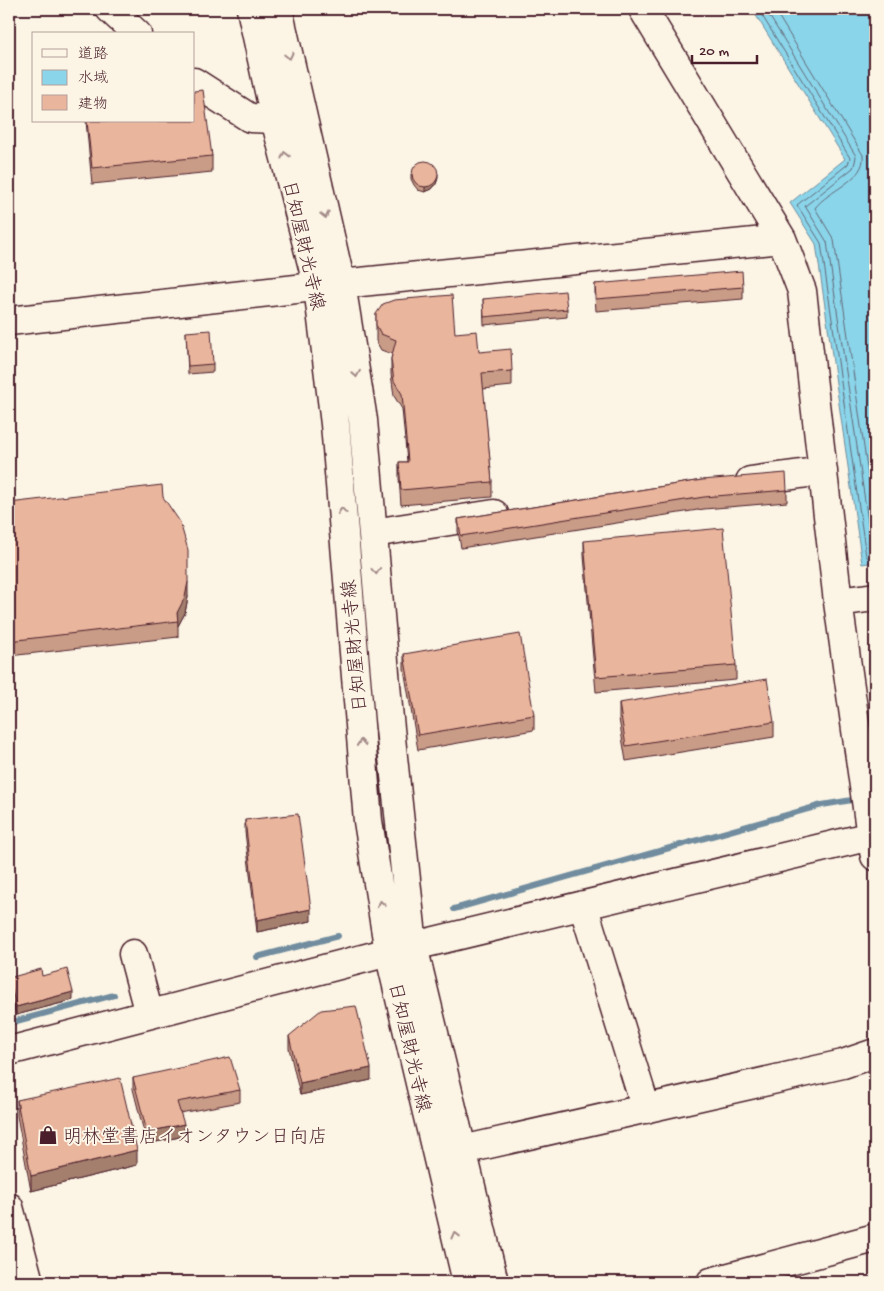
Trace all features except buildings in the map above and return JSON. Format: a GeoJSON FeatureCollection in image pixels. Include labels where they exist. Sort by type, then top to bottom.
{"type":"FeatureCollection","features":[{"type":"Feature","properties":{"kind":"street"},"geometry":{"type":"LineString","coordinates":[[110,9],[135,32]]}},
{"type":"Feature","properties":{"kind":"street","name":"日知屋財光寺線"},"geometry":{"type":"LineString","coordinates":[[251,9],[276,119],[330,286],[335,424],[333,482],[345,644],[368,821],[401,949],[449,1153],[467,1282]]}},
{"type":"Feature","properties":{"kind":"street","name":"日知屋財光寺線"},"geometry":{"type":"LineString","coordinates":[[278,9],[330,286],[363,420],[389,719],[401,949]]}},
{"type":"Feature","properties":{"kind":"street"},"geometry":{"type":"LineString","coordinates":[[9,1051],[401,949],[583,905],[873,846],[838,602],[802,291],[782,239],[643,9]]}},
{"type":"Feature","properties":{"kind":"street"},"geometry":{"type":"LineString","coordinates":[[195,83],[250,118],[276,119]]}},
{"type":"Feature","properties":{"kind":"street"},"geometry":{"type":"LineString","coordinates":[[9,321],[782,239]]}},
{"type":"Feature","properties":{"kind":"street"},"geometry":{"type":"LineString","coordinates":[[724,484],[823,471]]}},
{"type":"Feature","properties":{"kind":"street"},"geometry":{"type":"LineString","coordinates":[[373,533],[523,510]]}},
{"type":"Feature","properties":{"kind":"street"},"geometry":{"type":"LineString","coordinates":[[838,602],[875,597]]}},
{"type":"Feature","properties":{"kind":"street"},"geometry":{"type":"LineString","coordinates":[[583,905],[646,1109]]}},
{"type":"Feature","properties":{"kind":"street"},"geometry":{"type":"LineString","coordinates":[[133,954],[149,1014]]}},
{"type":"Feature","properties":{"kind":"street"},"geometry":{"type":"LineString","coordinates":[[449,1153],[843,1064],[875,1053]]}},
{"type":"Feature","properties":{"kind":"street","name":"日知屋財光寺線"},"geometry":{"type":"LineString","coordinates":[[449,1153],[494,1282]]}},
{"type":"Feature","properties":{"kind":"street"},"geometry":{"type":"LineString","coordinates":[[9,1207],[28,1282]]}},
{"type":"Feature","properties":{"kind":"street"},"geometry":{"type":"LineString","coordinates":[[711,1282],[875,1238]]}},
{"type":"Feature","properties":{"kind":"water"},"geometry":{"type":"Polygon","coordinates":[[[752,9],[875,9],[875,562],[862,564],[816,244],[790,203],[845,159],[752,9]]]}},
{"type":"Feature","properties":{"kind":"waterway"},"geometry":{"type":"LineString","coordinates":[[454,909],[822,805],[858,799]]}},
{"type":"Feature","properties":{"kind":"waterway"},"geometry":{"type":"LineString","coordinates":[[257,957],[338,936]]}},
{"type":"Feature","properties":{"kind":"waterway"},"geometry":{"type":"LineString","coordinates":[[9,1023],[114,995]]}},
{"type":"Feature","properties":{"kind":"place","name":"明林堂書店イオンタウン日向店"},"geometry":{"type":"Point","coordinates":[48,1135]}}]}
